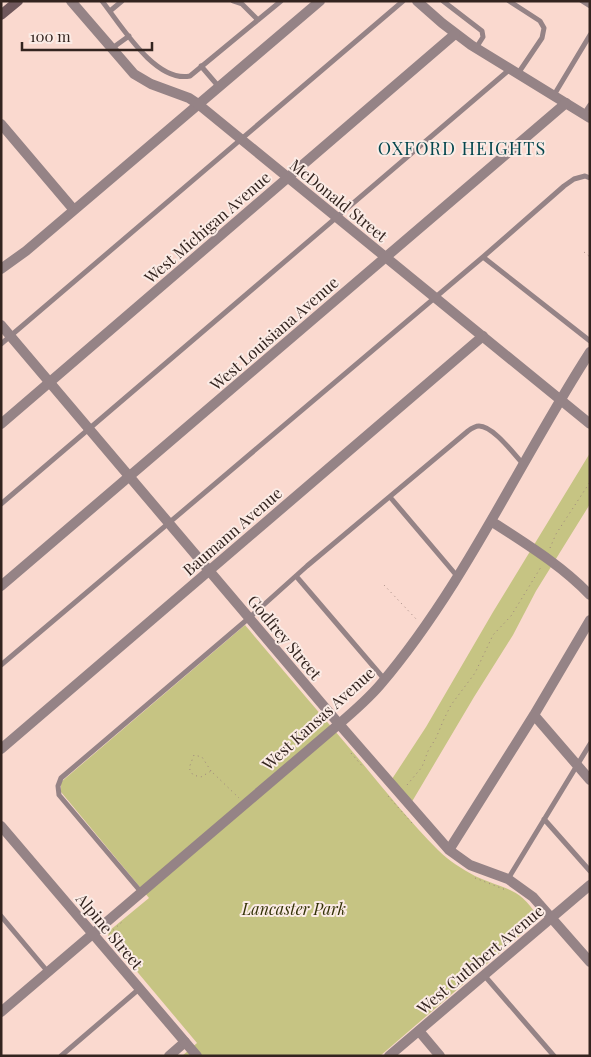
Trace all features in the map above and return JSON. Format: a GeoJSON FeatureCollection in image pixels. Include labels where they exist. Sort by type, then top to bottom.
{"type":"FeatureCollection","features":[{"type":"Feature","properties":{"kind":"main road"},"geometry":{"type":"LineString","coordinates":[[1,15],[18,1]]}},
{"type":"Feature","properties":{"kind":"street","name":"McDonald Street"},"geometry":{"type":"LineString","coordinates":[[72,1],[111,49],[140,79],[161,89],[189,98],[198,104],[590,424]]}},
{"type":"Feature","properties":{"kind":"street"},"geometry":{"type":"LineString","coordinates":[[1,269],[26,251],[320,1]]}},
{"type":"Feature","properties":{"kind":"street"},"geometry":{"type":"LineString","coordinates":[[417,1],[476,49],[566,104],[588,112]]}},
{"type":"Feature","properties":{"kind":"street","name":"West Michigan Avenue"},"geometry":{"type":"LineString","coordinates":[[1,424],[456,34]]}},
{"type":"Feature","properties":{"kind":"street","name":"West Louisiana Avenue"},"geometry":{"type":"LineString","coordinates":[[1,586],[566,104]]}},
{"type":"Feature","properties":{"kind":"street"},"geometry":{"type":"LineString","coordinates":[[1,124],[74,210]]}},
{"type":"Feature","properties":{"kind":"street","name":"Godfrey Street"},"geometry":{"type":"LineString","coordinates":[[1,325],[339,724],[393,794],[449,850],[470,865],[533,897],[590,962]]}},
{"type":"Feature","properties":{"kind":"street","name":"Baumann Avenue"},"geometry":{"type":"LineString","coordinates":[[1,749],[483,336]]}},
{"type":"Feature","properties":{"kind":"street","name":"West Kansas Avenue"},"geometry":{"type":"LineString","coordinates":[[2,1011],[339,724],[385,680],[426,627],[491,521],[560,399],[590,352]]}},
{"type":"Feature","properties":{"kind":"street"},"geometry":{"type":"LineString","coordinates":[[491,521],[566,572],[590,595]]}},
{"type":"Feature","properties":{"kind":"street"},"geometry":{"type":"LineString","coordinates":[[449,850],[534,715],[590,620]]}},
{"type":"Feature","properties":{"kind":"street"},"geometry":{"type":"LineString","coordinates":[[534,715],[590,780]]}},
{"type":"Feature","properties":{"kind":"street","name":"Alpine Street"},"geometry":{"type":"LineString","coordinates":[[2,827],[197,1056]]}},
{"type":"Feature","properties":{"kind":"street","name":"West Cuthbert Avenue"},"geometry":{"type":"LineString","coordinates":[[390,1056],[590,884]]}},
{"type":"Feature","properties":{"kind":"street"},"geometry":{"type":"LineString","coordinates":[[419,1031],[440,1056]]}},
{"type":"Feature","properties":{"kind":"street"},"geometry":{"type":"LineString","coordinates":[[168,1056],[185,1042]]}},
{"type":"Feature","properties":{"kind":"lane"},"geometry":{"type":"LineString","coordinates":[[102,1],[147,58],[168,73],[181,78],[190,76],[281,1]]}},
{"type":"Feature","properties":{"kind":"lane"},"geometry":{"type":"LineString","coordinates":[[110,11],[122,1]]}},
{"type":"Feature","properties":{"kind":"lane"},"geometry":{"type":"LineString","coordinates":[[233,1],[242,2],[258,20]]}},
{"type":"Feature","properties":{"kind":"lane"},"geometry":{"type":"LineString","coordinates":[[1,344],[403,1]]}},
{"type":"Feature","properties":{"kind":"lane"},"geometry":{"type":"LineString","coordinates":[[443,1],[482,31],[483,37],[476,49]]}},
{"type":"Feature","properties":{"kind":"lane"},"geometry":{"type":"LineString","coordinates":[[1,504],[513,72],[542,38],[544,28],[540,21],[509,1]]}},
{"type":"Feature","properties":{"kind":"lane"},"geometry":{"type":"LineString","coordinates":[[582,1],[590,6]]}},
{"type":"Feature","properties":{"kind":"lane"},"geometry":{"type":"LineString","coordinates":[[554,95],[590,35]]}},
{"type":"Feature","properties":{"kind":"lane"},"geometry":{"type":"LineString","coordinates":[[111,49],[129,36]]}},
{"type":"Feature","properties":{"kind":"lane"},"geometry":{"type":"LineString","coordinates":[[201,66],[219,87]]}},
{"type":"Feature","properties":{"kind":"lane"},"geometry":{"type":"LineString","coordinates":[[1,665],[483,257],[564,186],[574,179],[585,176],[590,178]]}},
{"type":"Feature","properties":{"kind":"lane"},"geometry":{"type":"LineString","coordinates":[[483,257],[590,341]]}},
{"type":"Feature","properties":{"kind":"lane"},"geometry":{"type":"LineString","coordinates":[[141,892],[59,795],[58,786],[61,778],[390,496],[476,425],[486,426],[494,432],[523,464]]}},
{"type":"Feature","properties":{"kind":"lane"},"geometry":{"type":"LineString","coordinates":[[390,496],[457,576]]}},
{"type":"Feature","properties":{"kind":"lane"},"geometry":{"type":"LineString","coordinates":[[296,576],[385,680]]}},
{"type":"Feature","properties":{"kind":"lane"},"geometry":{"type":"LineString","coordinates":[[508,885],[544,820],[590,744]]}},
{"type":"Feature","properties":{"kind":"lane"},"geometry":{"type":"LineString","coordinates":[[544,820],[590,871]]}},
{"type":"Feature","properties":{"kind":"lane"},"geometry":{"type":"LineString","coordinates":[[1,916],[48,972]]}},
{"type":"Feature","properties":{"kind":"lane"},"geometry":{"type":"LineString","coordinates":[[484,975],[554,1056]]}},
{"type":"Feature","properties":{"kind":"lane"},"geometry":{"type":"LineString","coordinates":[[61,1056],[140,989]]}},
{"type":"Feature","properties":{"kind":"path"},"geometry":{"type":"LineString","coordinates":[[584,252],[590,257]]}},
{"type":"Feature","properties":{"kind":"path"},"geometry":{"type":"LineString","coordinates":[[417,828],[393,794],[414,779],[422,767],[451,705],[475,673],[493,635],[511,616],[546,558],[556,534],[590,482]]}},
{"type":"Feature","properties":{"kind":"path"},"geometry":{"type":"LineString","coordinates":[[384,584],[415,619],[426,627]]}},
{"type":"Feature","properties":{"kind":"path"},"geometry":{"type":"LineString","coordinates":[[349,750],[365,769]]}},
{"type":"Feature","properties":{"kind":"path"},"geometry":{"type":"LineString","coordinates":[[211,771],[201,777],[193,775],[189,768],[194,755],[202,757],[211,771],[240,798]]}},
{"type":"Feature","properties":{"kind":"path"},"geometry":{"type":"LineString","coordinates":[[469,875],[508,885]]}},
{"type":"Feature","properties":{"kind":"path"},"geometry":{"type":"LineString","coordinates":[[111,941],[109,934],[123,922]]}},
{"type":"Feature","properties":{"kind":"green space"},"geometry":{"type":"Polygon","coordinates":[[[590,453],[590,504],[536,591],[513,635],[410,805],[392,779],[426,727],[493,612],[590,453]]]}},
{"type":"Feature","properties":{"kind":"green space","name":"Lancaster Park"},"geometry":{"type":"Polygon","coordinates":[[[245,625],[399,808],[438,850],[470,873],[517,894],[531,906],[537,916],[532,925],[380,1056],[182,1056],[197,1043],[108,937],[109,931],[149,898],[61,792],[61,782],[245,625]]]}},
{"type":"Feature","properties":{"kind":"district","name":"OXFORD HEIGHTS"},"geometry":{"type":"Point","coordinates":[462,148]}}]}
